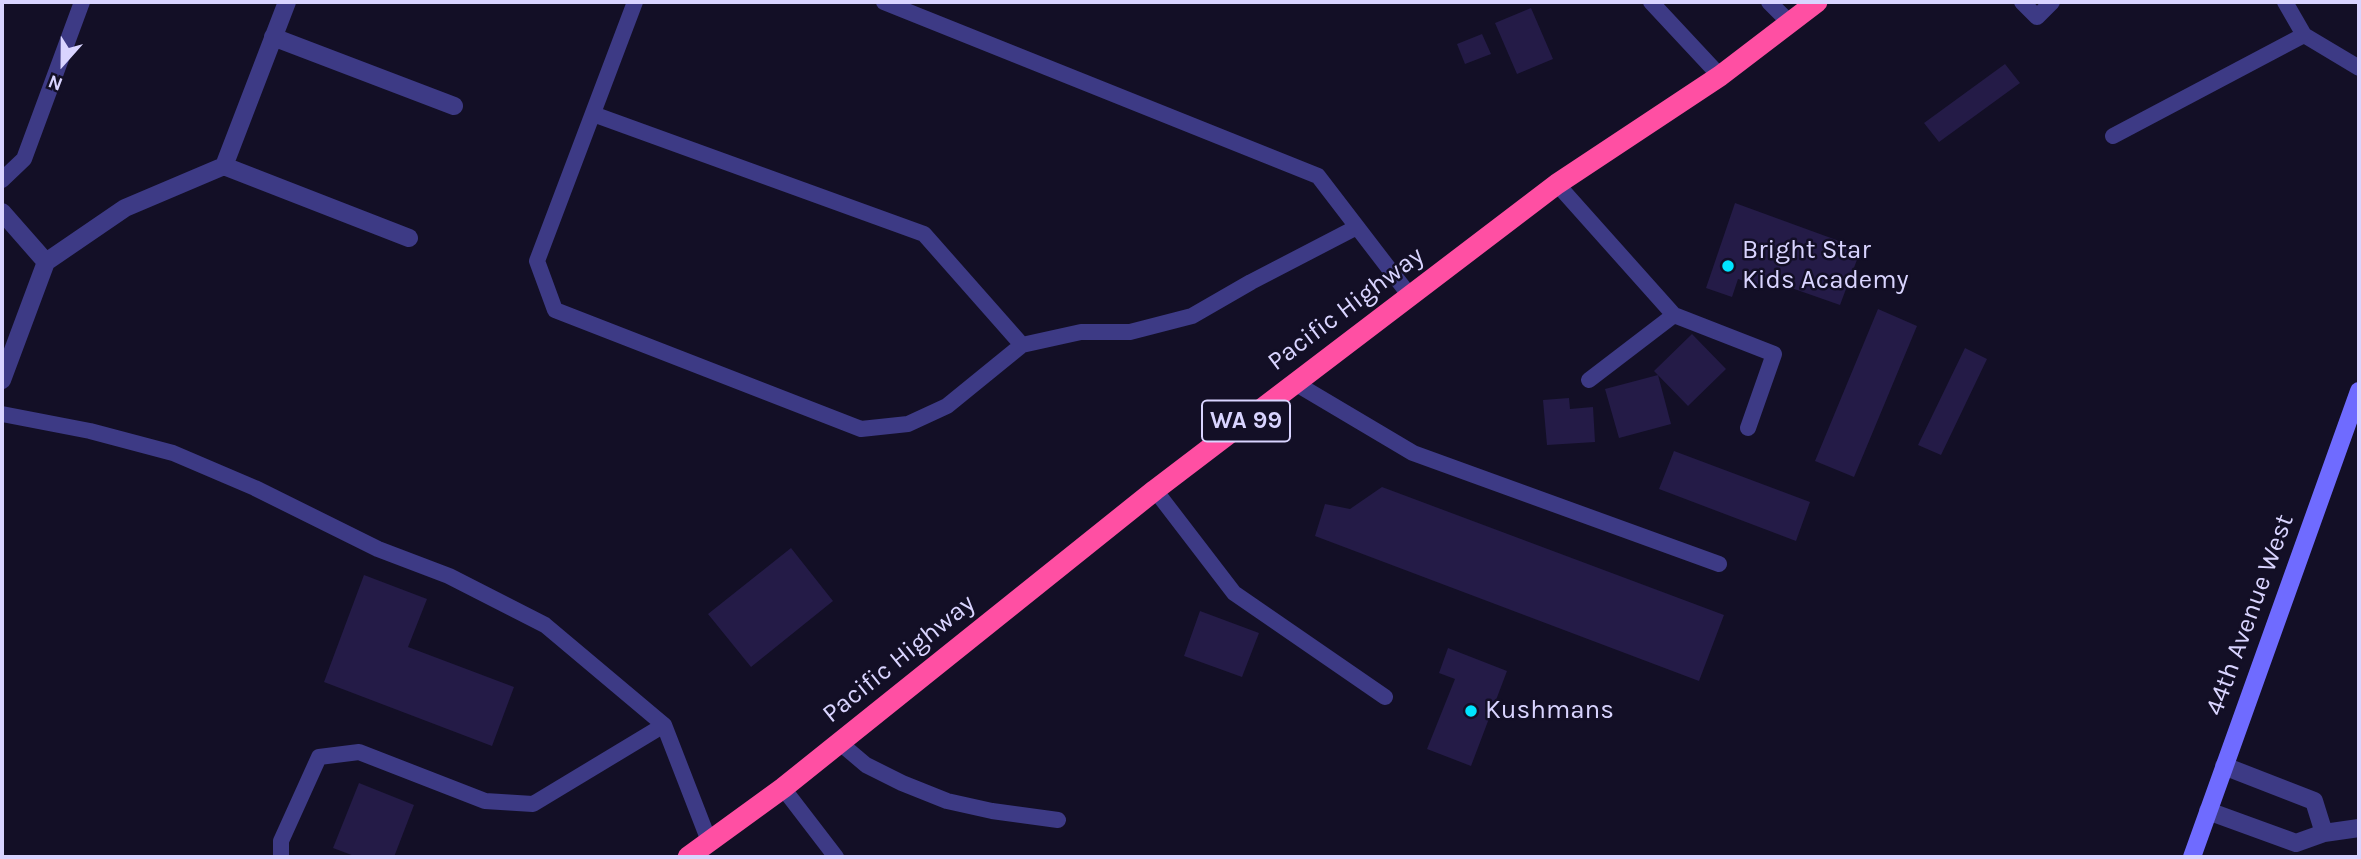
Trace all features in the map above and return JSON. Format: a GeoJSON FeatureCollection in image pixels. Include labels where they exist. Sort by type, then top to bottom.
{"type":"FeatureCollection","features":[{"type":"Feature","properties":{"kind":"highway","name":"Pacific Highway"},"geometry":{"type":"LineString","coordinates":[[688,857],[783,788],[1155,490],[1557,184],[1720,76],[1817,2]]}},
{"type":"Feature","properties":{"kind":"street"},"geometry":{"type":"LineString","coordinates":[[224,166],[287,2]]}},
{"type":"Feature","properties":{"kind":"street"},"geometry":{"type":"LineString","coordinates":[[273,37],[454,106]]}},
{"type":"Feature","properties":{"kind":"street"},"geometry":{"type":"LineString","coordinates":[[2,380],[46,262],[125,208],[224,166],[409,238]]}},
{"type":"Feature","properties":{"kind":"street"},"geometry":{"type":"LineString","coordinates":[[2,212],[46,262]]}},
{"type":"Feature","properties":{"kind":"street","name":"44th Avenue West"},"geometry":{"type":"LineString","coordinates":[[2192,857],[2359,391]]}},
{"type":"Feature","properties":{"kind":"street"},"geometry":{"type":"LineString","coordinates":[[2224,766],[2314,801],[2324,832]]}},
{"type":"Feature","properties":{"kind":"street"},"geometry":{"type":"LineString","coordinates":[[2208,811],[2296,843],[2324,832],[2359,828]]}},
{"type":"Feature","properties":{"kind":"lane"},"geometry":{"type":"LineString","coordinates":[[2,180],[24,159],[82,2]]}},
{"type":"Feature","properties":{"kind":"lane"},"geometry":{"type":"LineString","coordinates":[[635,2],[537,261],[555,310],[861,429],[908,424],[947,406],[1022,345],[1081,332],[1130,332],[1192,316],[1357,227]]}},
{"type":"Feature","properties":{"kind":"lane"},"geometry":{"type":"LineString","coordinates":[[884,2],[1318,176],[1410,296]]}},
{"type":"Feature","properties":{"kind":"lane"},"geometry":{"type":"LineString","coordinates":[[1651,2],[1720,76]]}},
{"type":"Feature","properties":{"kind":"lane"},"geometry":{"type":"LineString","coordinates":[[1769,2],[1790,23]]}},
{"type":"Feature","properties":{"kind":"lane"},"geometry":{"type":"LineString","coordinates":[[2022,2],[2037,17],[2052,2]]}},
{"type":"Feature","properties":{"kind":"lane"},"geometry":{"type":"LineString","coordinates":[[2285,2],[2304,35],[2359,68]]}},
{"type":"Feature","properties":{"kind":"lane"},"geometry":{"type":"LineString","coordinates":[[2113,136],[2304,35]]}},
{"type":"Feature","properties":{"kind":"lane"},"geometry":{"type":"LineString","coordinates":[[593,114],[925,234],[1022,345]]}},
{"type":"Feature","properties":{"kind":"lane"},"geometry":{"type":"LineString","coordinates":[[1557,184],[1674,315],[1774,355],[1748,428]]}},
{"type":"Feature","properties":{"kind":"lane"},"geometry":{"type":"LineString","coordinates":[[1588,380],[1674,315]]}},
{"type":"Feature","properties":{"kind":"lane"},"geometry":{"type":"LineString","coordinates":[[1295,383],[1413,453],[1719,564]]}},
{"type":"Feature","properties":{"kind":"lane"},"geometry":{"type":"LineString","coordinates":[[2,414],[90,431],[173,453],[255,488],[378,549],[449,576],[545,625],[664,726],[709,841]]}},
{"type":"Feature","properties":{"kind":"lane"},"geometry":{"type":"LineString","coordinates":[[1155,490],[1234,593],[1385,697]]}},
{"type":"Feature","properties":{"kind":"lane"},"geometry":{"type":"LineString","coordinates":[[281,857],[281,841],[319,757],[359,752],[485,801],[533,804],[664,726]]}},
{"type":"Feature","properties":{"kind":"lane"},"geometry":{"type":"LineString","coordinates":[[840,743],[866,765],[947,801],[992,811],[1058,820]]}},
{"type":"Feature","properties":{"kind":"lane"},"geometry":{"type":"LineString","coordinates":[[783,788],[836,857]]}},
{"type":"Feature","properties":{"kind":"building"},"geometry":{"type":"Polygon","coordinates":[[[1531,8],[1553,59],[1517,74],[1495,23],[1531,8]]]}},
{"type":"Feature","properties":{"kind":"building"},"geometry":{"type":"Polygon","coordinates":[[[1482,34],[1491,54],[1465,64],[1457,44],[1482,34]]]}},
{"type":"Feature","properties":{"kind":"building"},"geometry":{"type":"Polygon","coordinates":[[[2005,64],[2020,83],[1939,142],[1924,123],[2005,64]]]}},
{"type":"Feature","properties":{"kind":"building"},"geometry":{"type":"Polygon","coordinates":[[[1735,203],[1861,249],[1840,305],[1763,278],[1760,286],[1738,279],[1732,297],[1706,288],[1735,203]]]}},
{"type":"Feature","properties":{"kind":"building"},"geometry":{"type":"Polygon","coordinates":[[[1878,309],[1917,326],[1854,477],[1815,461],[1878,309]]]}},
{"type":"Feature","properties":{"kind":"building"},"geometry":{"type":"Polygon","coordinates":[[[1692,334],[1726,369],[1688,406],[1654,371],[1692,334]]]}},
{"type":"Feature","properties":{"kind":"building"},"geometry":{"type":"Polygon","coordinates":[[[1965,348],[1987,359],[1941,455],[1918,445],[1965,348]]]}},
{"type":"Feature","properties":{"kind":"building"},"geometry":{"type":"Polygon","coordinates":[[[1658,375],[1671,424],[1619,438],[1605,389],[1658,375]]]}},
{"type":"Feature","properties":{"kind":"building"},"geometry":{"type":"Polygon","coordinates":[[[1569,398],[1570,409],[1593,407],[1595,442],[1547,445],[1543,400],[1569,398]]]}},
{"type":"Feature","properties":{"kind":"building"},"geometry":{"type":"Polygon","coordinates":[[[1674,451],[1810,502],[1796,541],[1659,489],[1674,451]]]}},
{"type":"Feature","properties":{"kind":"building"},"geometry":{"type":"Polygon","coordinates":[[[1382,487],[1724,615],[1699,681],[1315,536],[1325,504],[1350,509],[1382,487]]]}},
{"type":"Feature","properties":{"kind":"building"},"geometry":{"type":"Polygon","coordinates":[[[791,548],[833,601],[751,667],[708,614],[791,548]]]}},
{"type":"Feature","properties":{"kind":"building"},"geometry":{"type":"Polygon","coordinates":[[[364,575],[427,599],[408,647],[514,687],[492,746],[324,682],[364,575]]]}},
{"type":"Feature","properties":{"kind":"building"},"geometry":{"type":"Polygon","coordinates":[[[1200,611],[1259,633],[1242,677],[1184,656],[1200,611]]]}},
{"type":"Feature","properties":{"kind":"building"},"geometry":{"type":"Polygon","coordinates":[[[1448,648],[1507,671],[1471,766],[1427,749],[1455,679],[1439,673],[1448,648]]]}},
{"type":"Feature","properties":{"kind":"building"},"geometry":{"type":"Polygon","coordinates":[[[359,783],[414,805],[394,857],[357,857],[333,848],[359,783]]]}},
{"type":"Feature","properties":{"kind":"place","name":"Bright Star Kids Academy"},"geometry":{"type":"Point","coordinates":[1728,266]}},
{"type":"Feature","properties":{"kind":"place","name":"Kushmans"},"geometry":{"type":"Point","coordinates":[1471,711]}}]}
